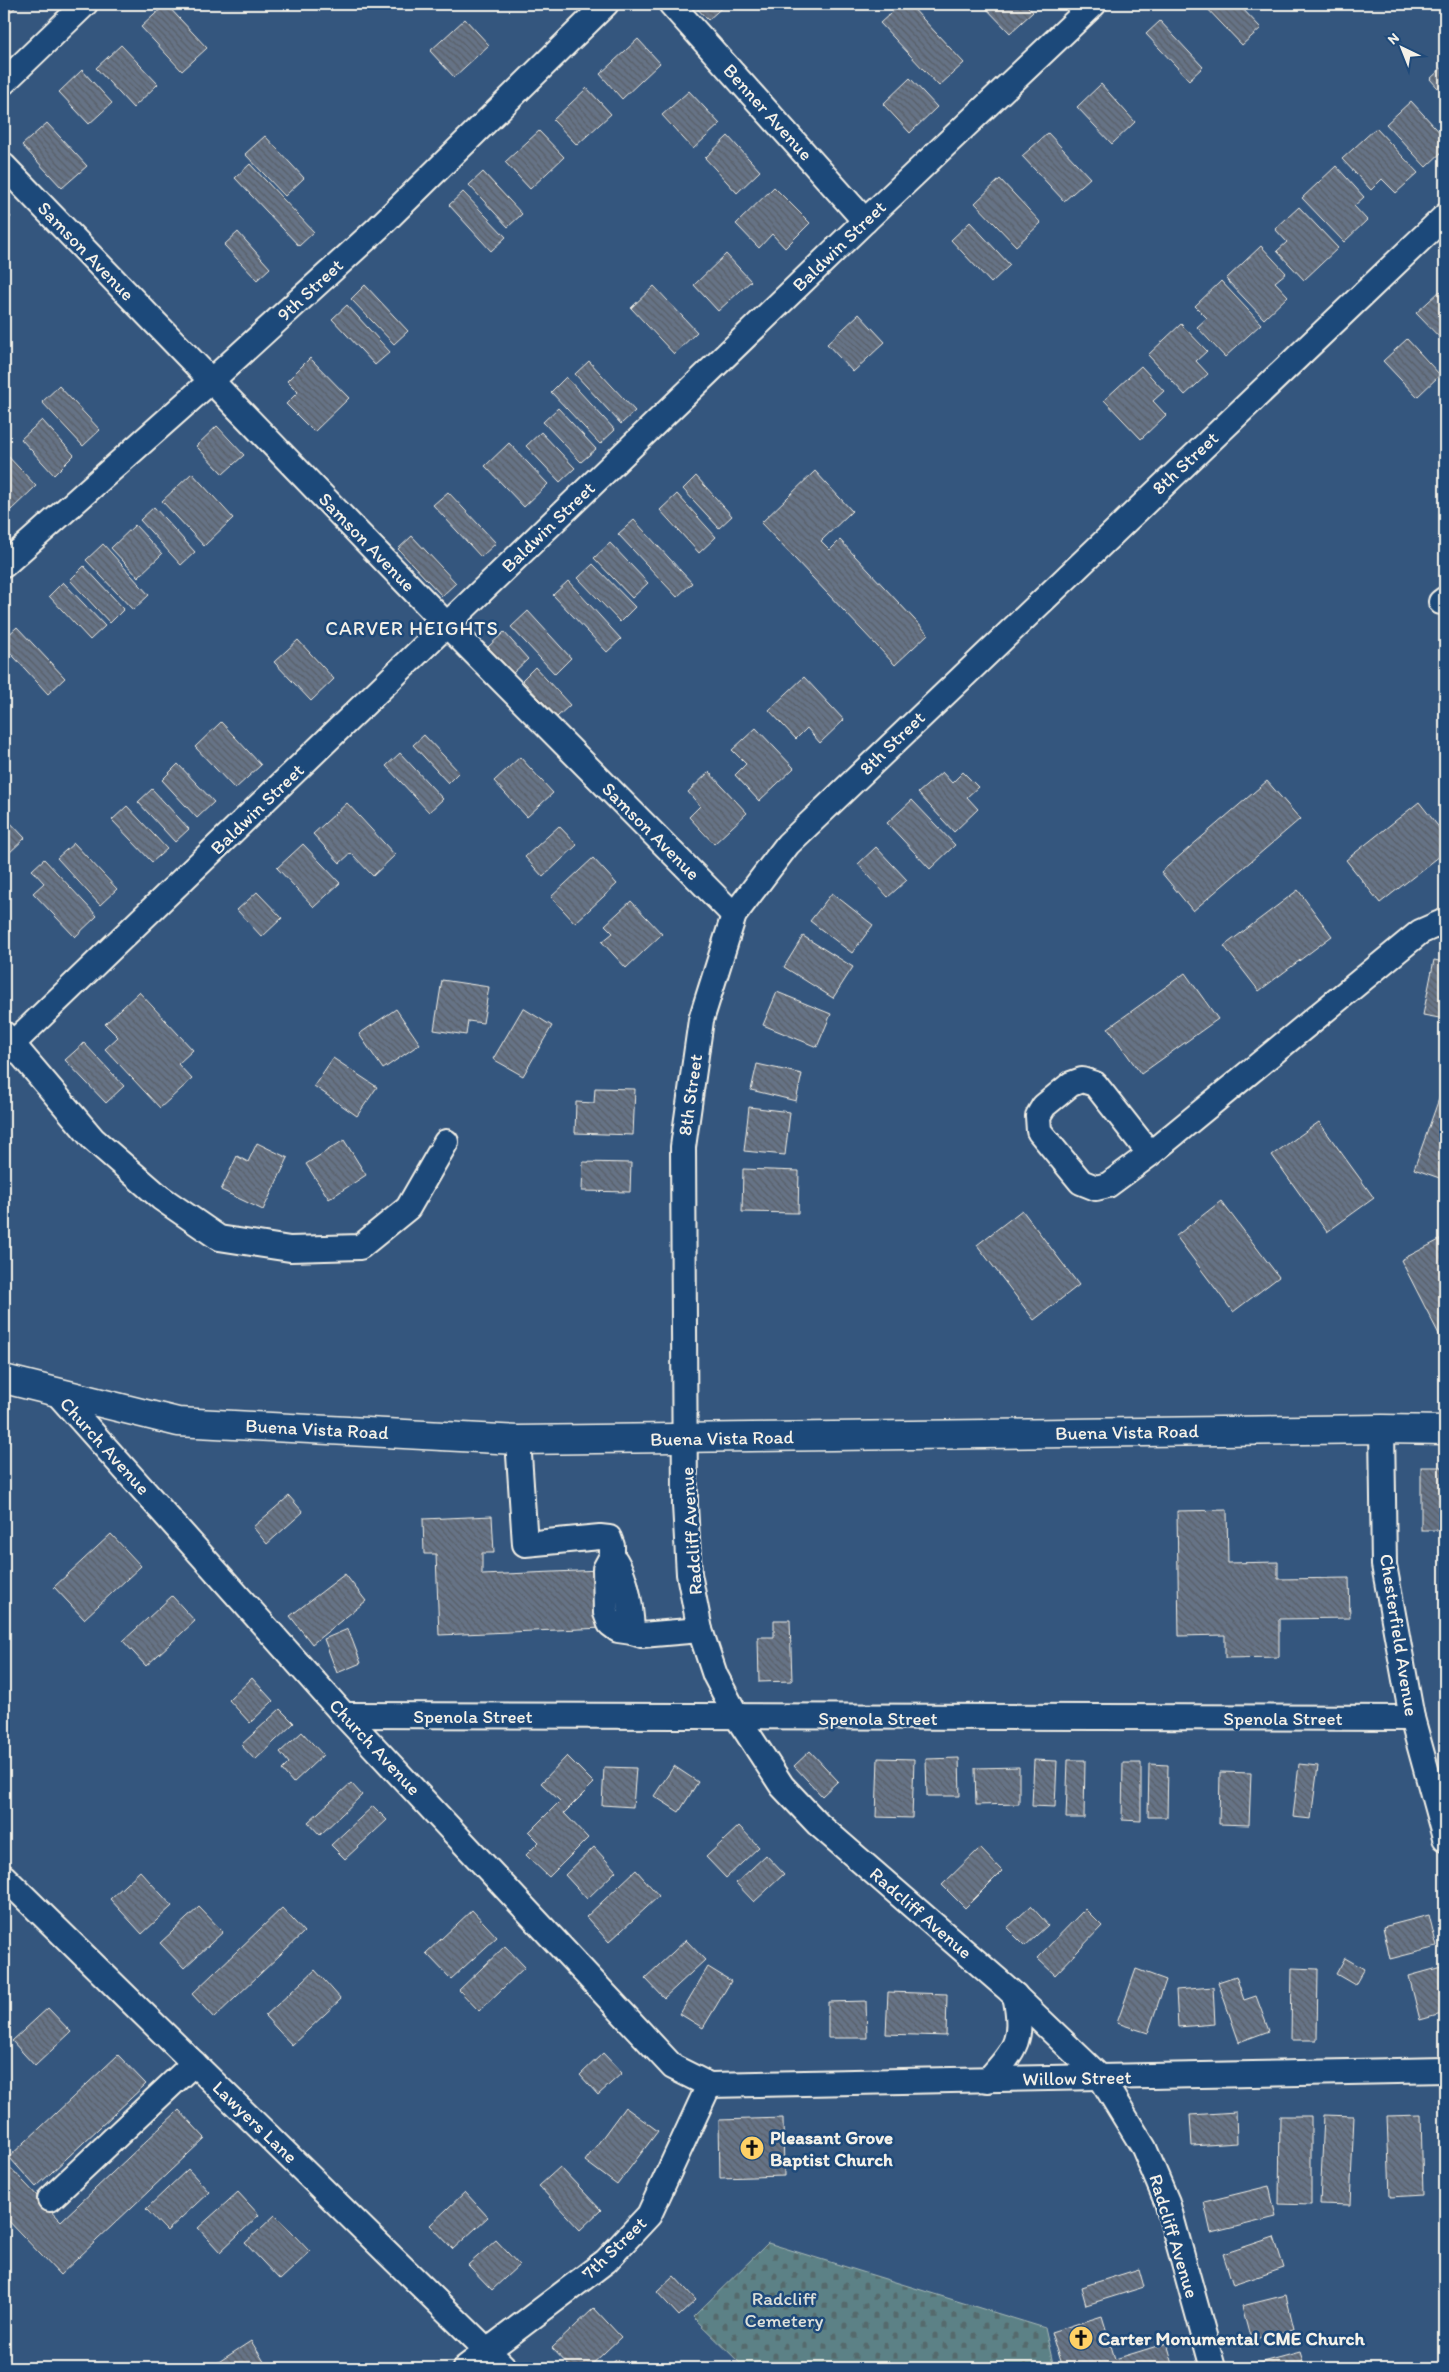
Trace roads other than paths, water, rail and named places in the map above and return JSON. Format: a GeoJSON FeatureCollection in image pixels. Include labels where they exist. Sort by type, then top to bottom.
{"type":"FeatureCollection","features":[{"type":"Feature","properties":{"kind":"main road","name":"Buena Vista Road"},"geometry":{"type":"LineString","coordinates":[[4,1379],[178,1422],[518,1440],[1382,1429],[1445,1430]]}},
{"type":"Feature","properties":{"kind":"street"},"geometry":{"type":"LineString","coordinates":[[4,82],[85,4]]}},
{"type":"Feature","properties":{"kind":"street","name":"9th Street"},"geometry":{"type":"LineString","coordinates":[[4,565],[211,381],[378,228],[606,4]]}},
{"type":"Feature","properties":{"kind":"street","name":"Benner Avenue"},"geometry":{"type":"LineString","coordinates":[[671,4],[865,221]]}},
{"type":"Feature","properties":{"kind":"street","name":"Baldwin Street"},"geometry":{"type":"LineString","coordinates":[[7,1043],[447,625],[865,221],[1094,4]]}},
{"type":"Feature","properties":{"kind":"street","name":"Samson Avenue"},"geometry":{"type":"LineString","coordinates":[[4,166],[447,625],[734,915]]}},
{"type":"Feature","properties":{"kind":"street","name":"8th Street"},"geometry":{"type":"LineString","coordinates":[[686,1439],[683,1147],[701,1020],[734,915],[788,844],[1140,505],[1445,216]]}},
{"type":"Feature","properties":{"kind":"street"},"geometry":{"type":"LineString","coordinates":[[1150,1154],[1094,1084],[1082,1080],[1071,1084],[1044,1106],[1038,1116],[1039,1131],[1081,1182],[1096,1188],[1108,1185],[1150,1154],[1420,932],[1445,921]]}},
{"type":"Feature","properties":{"kind":"street"},"geometry":{"type":"LineString","coordinates":[[7,1043],[93,1139],[161,1198],[219,1238],[290,1249],[360,1247],[408,1208],[446,1142]]}},
{"type":"Feature","properties":{"kind":"street","name":"Church Avenue"},"geometry":{"type":"LineString","coordinates":[[56,1392],[344,1715],[674,2067],[709,2085]]}},
{"type":"Feature","properties":{"kind":"street","name":"Chesterfield Avenue"},"geometry":{"type":"LineString","coordinates":[[1382,1429],[1384,1565],[1412,1718],[1445,1838]]}},
{"type":"Feature","properties":{"kind":"street","name":"Radcliff Avenue"},"geometry":{"type":"LineString","coordinates":[[686,1439],[685,1505],[689,1574],[700,1630],[715,1675],[737,1717],[782,1786],[818,1824],[1014,1994],[1101,2078],[1144,2148],[1167,2202],[1213,2368]]}},
{"type":"Feature","properties":{"kind":"street"},"geometry":{"type":"LineString","coordinates":[[518,1440],[525,1544],[600,1537],[609,1538],[612,1546],[612,1556],[619,1566],[632,1617],[632,1632],[642,1635],[700,1630]]}},
{"type":"Feature","properties":{"kind":"street","name":"Spenola Street"},"geometry":{"type":"LineString","coordinates":[[344,1715],[1412,1718]]}},
{"type":"Feature","properties":{"kind":"street","name":"Lawyers Lane"},"geometry":{"type":"LineString","coordinates":[[4,1877],[505,2368]]}},
{"type":"Feature","properties":{"kind":"street"},"geometry":{"type":"LineString","coordinates":[[988,2080],[1008,2058],[1018,2039],[1020,2020],[1014,1994]]}},
{"type":"Feature","properties":{"kind":"street"},"geometry":{"type":"LineString","coordinates":[[50,2199],[194,2063]]}},
{"type":"Feature","properties":{"kind":"street","name":"Willow Street"},"geometry":{"type":"LineString","coordinates":[[709,2085],[1445,2070]]}},
{"type":"Feature","properties":{"kind":"street","name":"7th Street"},"geometry":{"type":"LineString","coordinates":[[465,2368],[606,2261],[649,2215],[709,2085]]}},
{"type":"Feature","properties":{"kind":"place","name":"Pleasant Grove Baptist Church"},"geometry":{"type":"Point","coordinates":[752,2148]}},
{"type":"Feature","properties":{"kind":"place","name":"Carter Monumental CME Church"},"geometry":{"type":"Point","coordinates":[1081,2338]}},
{"type":"Feature","properties":{"kind":"district","name":"CARVER HEIGHTS"},"geometry":{"type":"Point","coordinates":[412,628]}},
{"type":"Feature","properties":{"kind":"park label","name":"Radcliff Cemetery"},"geometry":{"type":"Point","coordinates":[784,2309]}}]}
